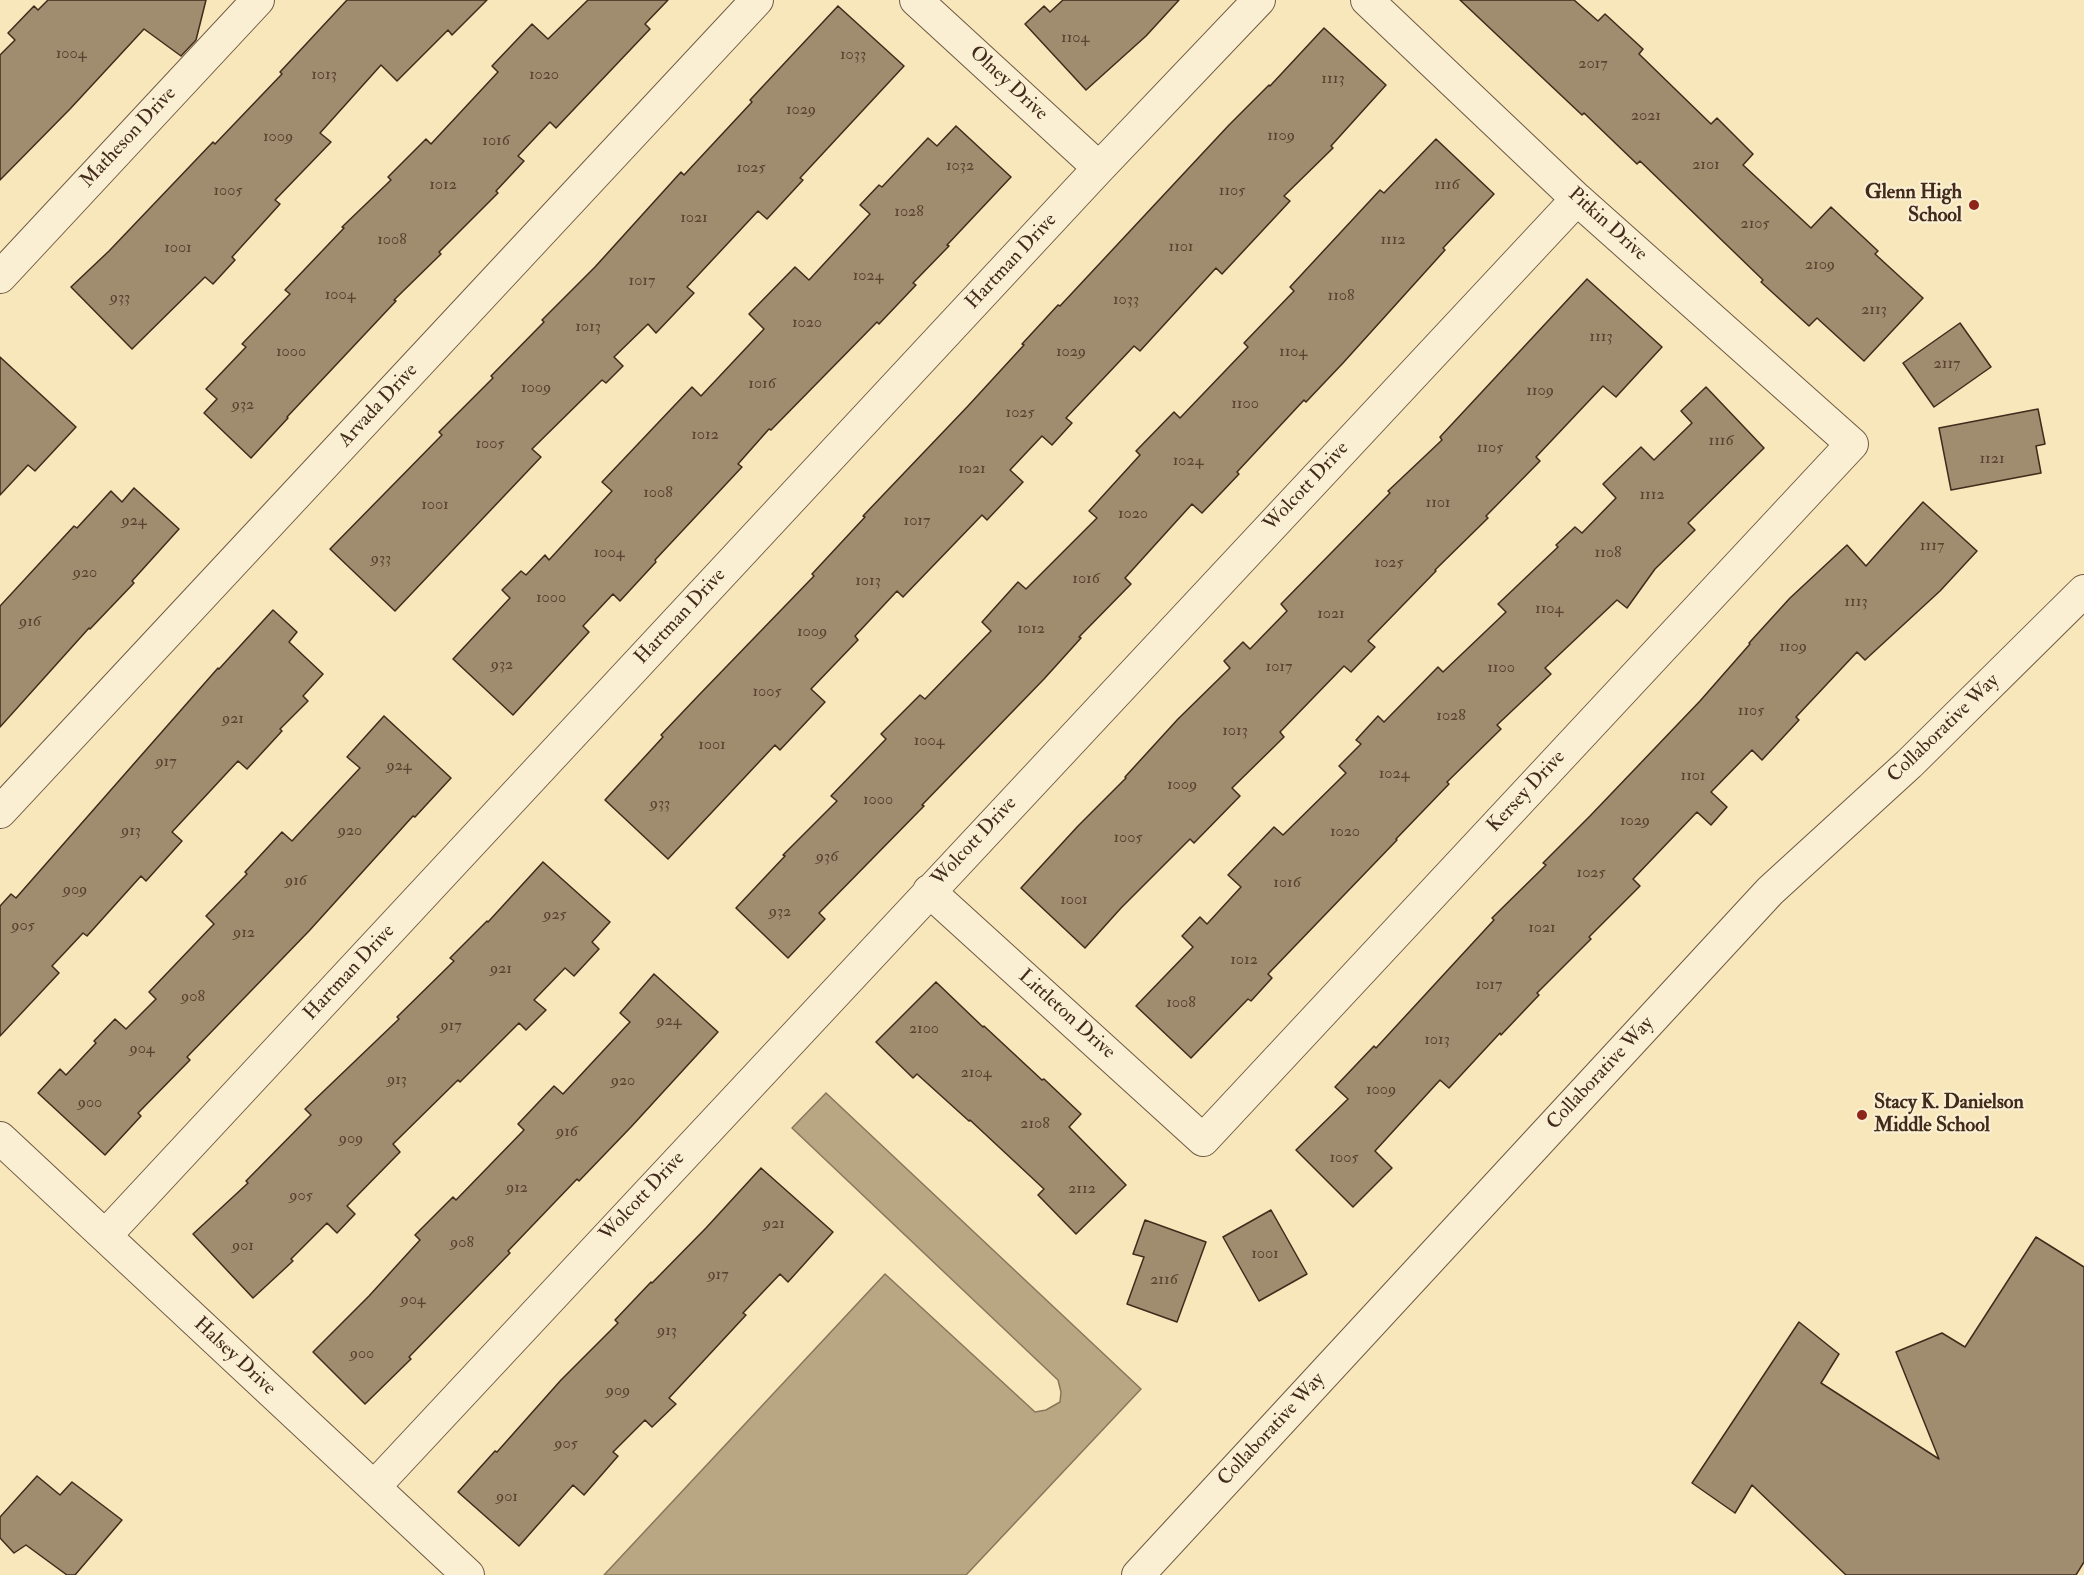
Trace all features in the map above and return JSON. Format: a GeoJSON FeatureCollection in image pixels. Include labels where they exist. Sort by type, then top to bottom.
{"type":"FeatureCollection","features":[{"type":"Feature","properties":{"kind":"street","name":"Matheson Drive"},"geometry":{"type":"LineString","coordinates":[[0,277],[258,0]]}},
{"type":"Feature","properties":{"kind":"street","name":"Arvada Drive"},"geometry":{"type":"LineString","coordinates":[[0,812],[757,0]]}},
{"type":"Feature","properties":{"kind":"street","name":"Olney Drive"},"geometry":{"type":"LineString","coordinates":[[916,0],[1099,168]]}},
{"type":"Feature","properties":{"kind":"street","name":"Hartman Drive"},"geometry":{"type":"LineString","coordinates":[[105,1236],[1099,168],[1259,0]]}},
{"type":"Feature","properties":{"kind":"street","name":"Pitkin Drive"},"geometry":{"type":"LineString","coordinates":[[1367,0],[1577,199],[1852,444]]}},
{"type":"Feature","properties":{"kind":"street","name":"Wolcott Drive"},"geometry":{"type":"LineString","coordinates":[[374,1487],[1577,199]]}},
{"type":"Feature","properties":{"kind":"street","name":"Kersey Drive"},"geometry":{"type":"LineString","coordinates":[[1203,1140],[1852,444]]}},
{"type":"Feature","properties":{"kind":"street","name":"Collaborative Way"},"geometry":{"type":"LineString","coordinates":[[1138,1575],[1770,891],[1909,764],[2084,591]]}},
{"type":"Feature","properties":{"kind":"street","name":"Littleton Drive"},"geometry":{"type":"LineString","coordinates":[[929,891],[1203,1140]]}},
{"type":"Feature","properties":{"kind":"street","name":"Halsey Drive"},"geometry":{"type":"LineString","coordinates":[[0,1138],[468,1575]]}},
{"type":"Feature","properties":{"kind":"shaded area"},"geometry":{"type":"Polygon","coordinates":[[[826,1093],[1141,1389],[966,1575],[604,1575],[885,1274],[1035,1412],[1046,1410],[1060,1402],[1061,1392],[1058,1380],[792,1128],[826,1093]]]}},
{"type":"Feature","properties":{"kind":"building"},"geometry":{"type":"Polygon","coordinates":[[[48,0],[206,0],[196,40],[181,56],[144,29],[0,180],[0,55],[15,40],[8,33],[34,6],[38,10],[48,0]]]}},
{"type":"Feature","properties":{"kind":"building"},"geometry":{"type":"Polygon","coordinates":[[[347,0],[487,0],[452,35],[448,30],[397,81],[381,65],[320,133],[331,142],[275,200],[280,204],[232,257],[235,260],[213,284],[205,277],[132,349],[71,287],[109,251],[213,142],[215,144],[282,74],[280,72],[347,0]]]}},
{"type":"Feature","properties":{"kind":"building"},"geometry":{"type":"Polygon","coordinates":[[[588,0],[668,0],[645,24],[650,29],[556,128],[550,122],[518,156],[524,161],[496,191],[498,193],[394,300],[396,301],[251,458],[204,413],[217,399],[206,389],[246,347],[242,344],[290,294],[285,290],[344,228],[342,227],[391,180],[388,177],[426,139],[431,144],[498,72],[492,66],[532,24],[548,39],[588,0]]]}},
{"type":"Feature","properties":{"kind":"building"},"geometry":{"type":"Polygon","coordinates":[[[1063,0],[1179,0],[1146,36],[1086,90],[1025,24],[1044,6],[1050,12],[1063,0]]]}},
{"type":"Feature","properties":{"kind":"building"},"geometry":{"type":"Polygon","coordinates":[[[1460,0],[1574,0],[1598,21],[1605,14],[1643,49],[1639,54],[1711,124],[1717,118],[1753,154],[1743,165],[1811,228],[1831,207],[1878,251],[1875,254],[1923,298],[1864,361],[1817,318],[1809,326],[1761,282],[1763,280],[1640,161],[1637,164],[1584,113],[1582,115],[1460,0]]]}},
{"type":"Feature","properties":{"kind":"building"},"geometry":{"type":"Polygon","coordinates":[[[838,6],[904,66],[800,178],[803,180],[767,219],[758,211],[687,287],[694,293],[656,333],[648,324],[614,357],[623,366],[606,383],[602,380],[532,449],[541,457],[395,611],[330,549],[442,435],[439,432],[493,378],[491,376],[544,322],[542,320],[595,267],[681,172],[684,175],[838,6]]]}},
{"type":"Feature","properties":{"kind":"building"},"geometry":{"type":"Polygon","coordinates":[[[1324,28],[1386,85],[1331,146],[1333,148],[1284,196],[1290,201],[1222,274],[1216,268],[1140,351],[1134,346],[1066,418],[1072,423],[1052,445],[1042,436],[1010,470],[1023,482],[987,520],[982,515],[903,597],[897,591],[855,636],[858,640],[811,689],[825,702],[780,750],[775,745],[668,859],[605,800],[663,737],[661,735],[814,576],[812,574],[865,517],[863,516],[968,406],[1058,305],[1060,306],[1229,125],[1270,86],[1324,28]]]}},
{"type":"Feature","properties":{"kind":"building"},"geometry":{"type":"Polygon","coordinates":[[[956,126],[1011,177],[947,245],[949,246],[913,283],[916,285],[879,324],[877,322],[771,430],[769,429],[738,464],[742,467],[620,601],[613,594],[583,626],[589,632],[513,715],[453,659],[510,598],[502,590],[521,571],[526,575],[545,555],[549,560],[612,491],[602,482],[692,387],[701,396],[764,329],[749,314],[795,267],[809,280],[870,214],[860,205],[879,185],[882,187],[928,138],[937,146],[956,126]]]}},
{"type":"Feature","properties":{"kind":"building"},"geometry":{"type":"Polygon","coordinates":[[[1436,139],[1494,194],[1443,248],[1445,250],[1343,363],[1306,402],[1304,400],[1202,513],[1192,504],[1125,578],[1131,584],[1079,637],[1081,638],[1044,679],[922,805],[924,806],[819,913],[825,919],[788,958],[736,908],[785,856],[783,855],[837,801],[831,796],[886,739],[881,734],[920,695],[925,699],[991,631],[982,622],[1018,582],[1026,589],[1097,518],[1089,511],[1140,455],[1136,451],[1174,412],[1180,418],[1248,347],[1244,343],[1294,291],[1290,287],[1380,190],[1384,193],[1436,139]]]}},
{"type":"Feature","properties":{"kind":"building"},"geometry":{"type":"Polygon","coordinates":[[[1587,279],[1662,347],[1616,397],[1603,386],[1536,457],[1540,461],[1486,516],[1488,518],[1368,641],[1375,647],[1351,672],[1344,666],[1280,732],[1284,737],[1232,788],[1240,796],[1194,843],[1190,839],[1121,908],[1085,948],[1021,888],[1126,778],[1178,719],[1230,668],[1224,661],[1243,642],[1250,649],[1287,611],[1281,604],[1390,493],[1388,491],[1442,440],[1440,437],[1587,279]]]}},
{"type":"Feature","properties":{"kind":"building"},"geometry":{"type":"Polygon","coordinates":[[[1960,323],[1991,367],[1934,407],[1903,363],[1960,323]]]}},
{"type":"Feature","properties":{"kind":"building"},"geometry":{"type":"Polygon","coordinates":[[[0,357],[76,427],[35,471],[28,465],[0,495],[0,357]]]}},
{"type":"Feature","properties":{"kind":"building"},"geometry":{"type":"Polygon","coordinates":[[[1706,387],[1764,448],[1688,523],[1695,530],[1655,569],[1627,608],[1617,600],[1545,668],[1551,674],[1497,725],[1501,729],[1447,782],[1449,784],[1397,840],[1268,974],[1272,978],[1251,1001],[1248,999],[1191,1058],[1136,1006],[1193,947],[1182,936],[1200,917],[1207,924],[1241,887],[1228,875],[1274,827],[1283,835],[1346,773],[1339,766],[1361,744],[1356,740],[1378,716],[1384,722],[1438,667],[1443,672],[1506,612],[1498,604],[1558,547],[1556,545],[1575,527],[1582,533],[1616,498],[1603,484],[1641,447],[1654,460],[1692,423],[1681,411],[1706,387]]]}},
{"type":"Feature","properties":{"kind":"building"},"geometry":{"type":"Polygon","coordinates":[[[2038,409],[2045,444],[2036,446],[2041,473],[1951,490],[1939,428],[2038,409]]]}},
{"type":"Feature","properties":{"kind":"building"},"geometry":{"type":"Polygon","coordinates":[[[134,488],[179,529],[132,581],[134,583],[89,628],[0,727],[0,606],[74,526],[77,528],[111,491],[122,502],[134,488]]]}},
{"type":"Feature","properties":{"kind":"building"},"geometry":{"type":"Polygon","coordinates":[[[1923,502],[1977,551],[1940,591],[1865,660],[1857,652],[1796,717],[1799,720],[1762,760],[1752,750],[1711,792],[1727,807],[1711,825],[1697,812],[1633,879],[1640,886],[1589,937],[1591,939],[1537,993],[1539,995],[1501,1035],[1500,1033],[1449,1088],[1440,1080],[1375,1151],[1392,1168],[1353,1207],[1296,1150],[1348,1099],[1335,1087],[1374,1046],[1376,1048],[1494,920],[1492,918],[1546,865],[1543,863],[1700,701],[1790,598],[1847,545],[1866,566],[1923,502]]]}},
{"type":"Feature","properties":{"kind":"building"},"geometry":{"type":"Polygon","coordinates":[[[273,610],[297,632],[289,642],[323,674],[303,696],[308,701],[280,729],[282,731],[247,769],[238,761],[172,832],[182,841],[146,881],[141,876],[87,936],[83,933],[52,966],[59,973],[0,1036],[0,906],[11,894],[16,898],[218,668],[273,610]]]}},
{"type":"Feature","properties":{"kind":"building"},"geometry":{"type":"Polygon","coordinates":[[[384,716],[451,778],[415,817],[413,816],[309,931],[187,1057],[190,1060],[138,1113],[141,1116],[105,1155],[38,1093],[60,1069],[66,1075],[115,1019],[126,1029],[156,999],[149,992],[214,924],[206,916],[247,874],[245,872],[282,832],[292,841],[360,768],[347,757],[384,716]]]}},
{"type":"Feature","properties":{"kind":"building"},"geometry":{"type":"Polygon","coordinates":[[[543,862],[610,922],[592,942],[599,949],[574,976],[565,968],[534,1000],[546,1010],[526,1030],[519,1023],[393,1144],[400,1152],[347,1206],[355,1214],[337,1233],[327,1223],[291,1259],[293,1261],[253,1298],[193,1234],[248,1183],[246,1181],[311,1115],[305,1109],[399,1019],[397,1017],[454,961],[450,958],[488,922],[543,862]]]}},
{"type":"Feature","properties":{"kind":"building"},"geometry":{"type":"Polygon","coordinates":[[[654,974],[718,1032],[631,1127],[508,1251],[510,1253],[409,1357],[411,1359],[365,1404],[313,1352],[369,1296],[420,1240],[415,1235],[453,1197],[456,1200],[524,1130],[518,1124],[554,1086],[563,1094],[630,1022],[620,1013],[654,974]]]}},
{"type":"Feature","properties":{"kind":"building"},"geometry":{"type":"Polygon","coordinates":[[[936,982],[1081,1114],[1069,1127],[1126,1185],[1076,1234],[1038,1195],[1044,1189],[970,1120],[917,1074],[913,1078],[876,1042],[936,982]]]}},
{"type":"Feature","properties":{"kind":"building"},"geometry":{"type":"Polygon","coordinates":[[[761,1168],[833,1232],[788,1282],[780,1274],[743,1313],[746,1315],[669,1398],[676,1404],[652,1427],[645,1420],[613,1452],[618,1456],[584,1495],[573,1485],[519,1546],[458,1492],[561,1380],[618,1323],[615,1320],[706,1228],[761,1168]]]}},
{"type":"Feature","properties":{"kind":"building"},"geometry":{"type":"Polygon","coordinates":[[[1271,1210],[1307,1274],[1259,1301],[1223,1237],[1271,1210]]]}},
{"type":"Feature","properties":{"kind":"building"},"geometry":{"type":"Polygon","coordinates":[[[1145,1220],[1206,1242],[1177,1322],[1127,1304],[1144,1257],[1133,1254],[1145,1220]]]}},
{"type":"Feature","properties":{"kind":"building"},"geometry":{"type":"Polygon","coordinates":[[[2036,1237],[2084,1267],[2084,1562],[2076,1575],[1846,1575],[1752,1485],[1735,1513],[1692,1483],[1799,1322],[1839,1354],[1821,1383],[1939,1459],[1896,1352],[1942,1333],[1965,1347],[2036,1237]]]}},
{"type":"Feature","properties":{"kind":"building"},"geometry":{"type":"Polygon","coordinates":[[[37,1476],[60,1495],[72,1482],[122,1520],[75,1575],[67,1575],[26,1545],[14,1553],[0,1538],[0,1517],[37,1476]]]}},
{"type":"Feature","properties":{"kind":"place","name":"Glenn High School"},"geometry":{"type":"Point","coordinates":[1974,205]}},
{"type":"Feature","properties":{"kind":"place","name":"Stacy K. Danielson Middle School"},"geometry":{"type":"Point","coordinates":[1862,1115]}}]}
